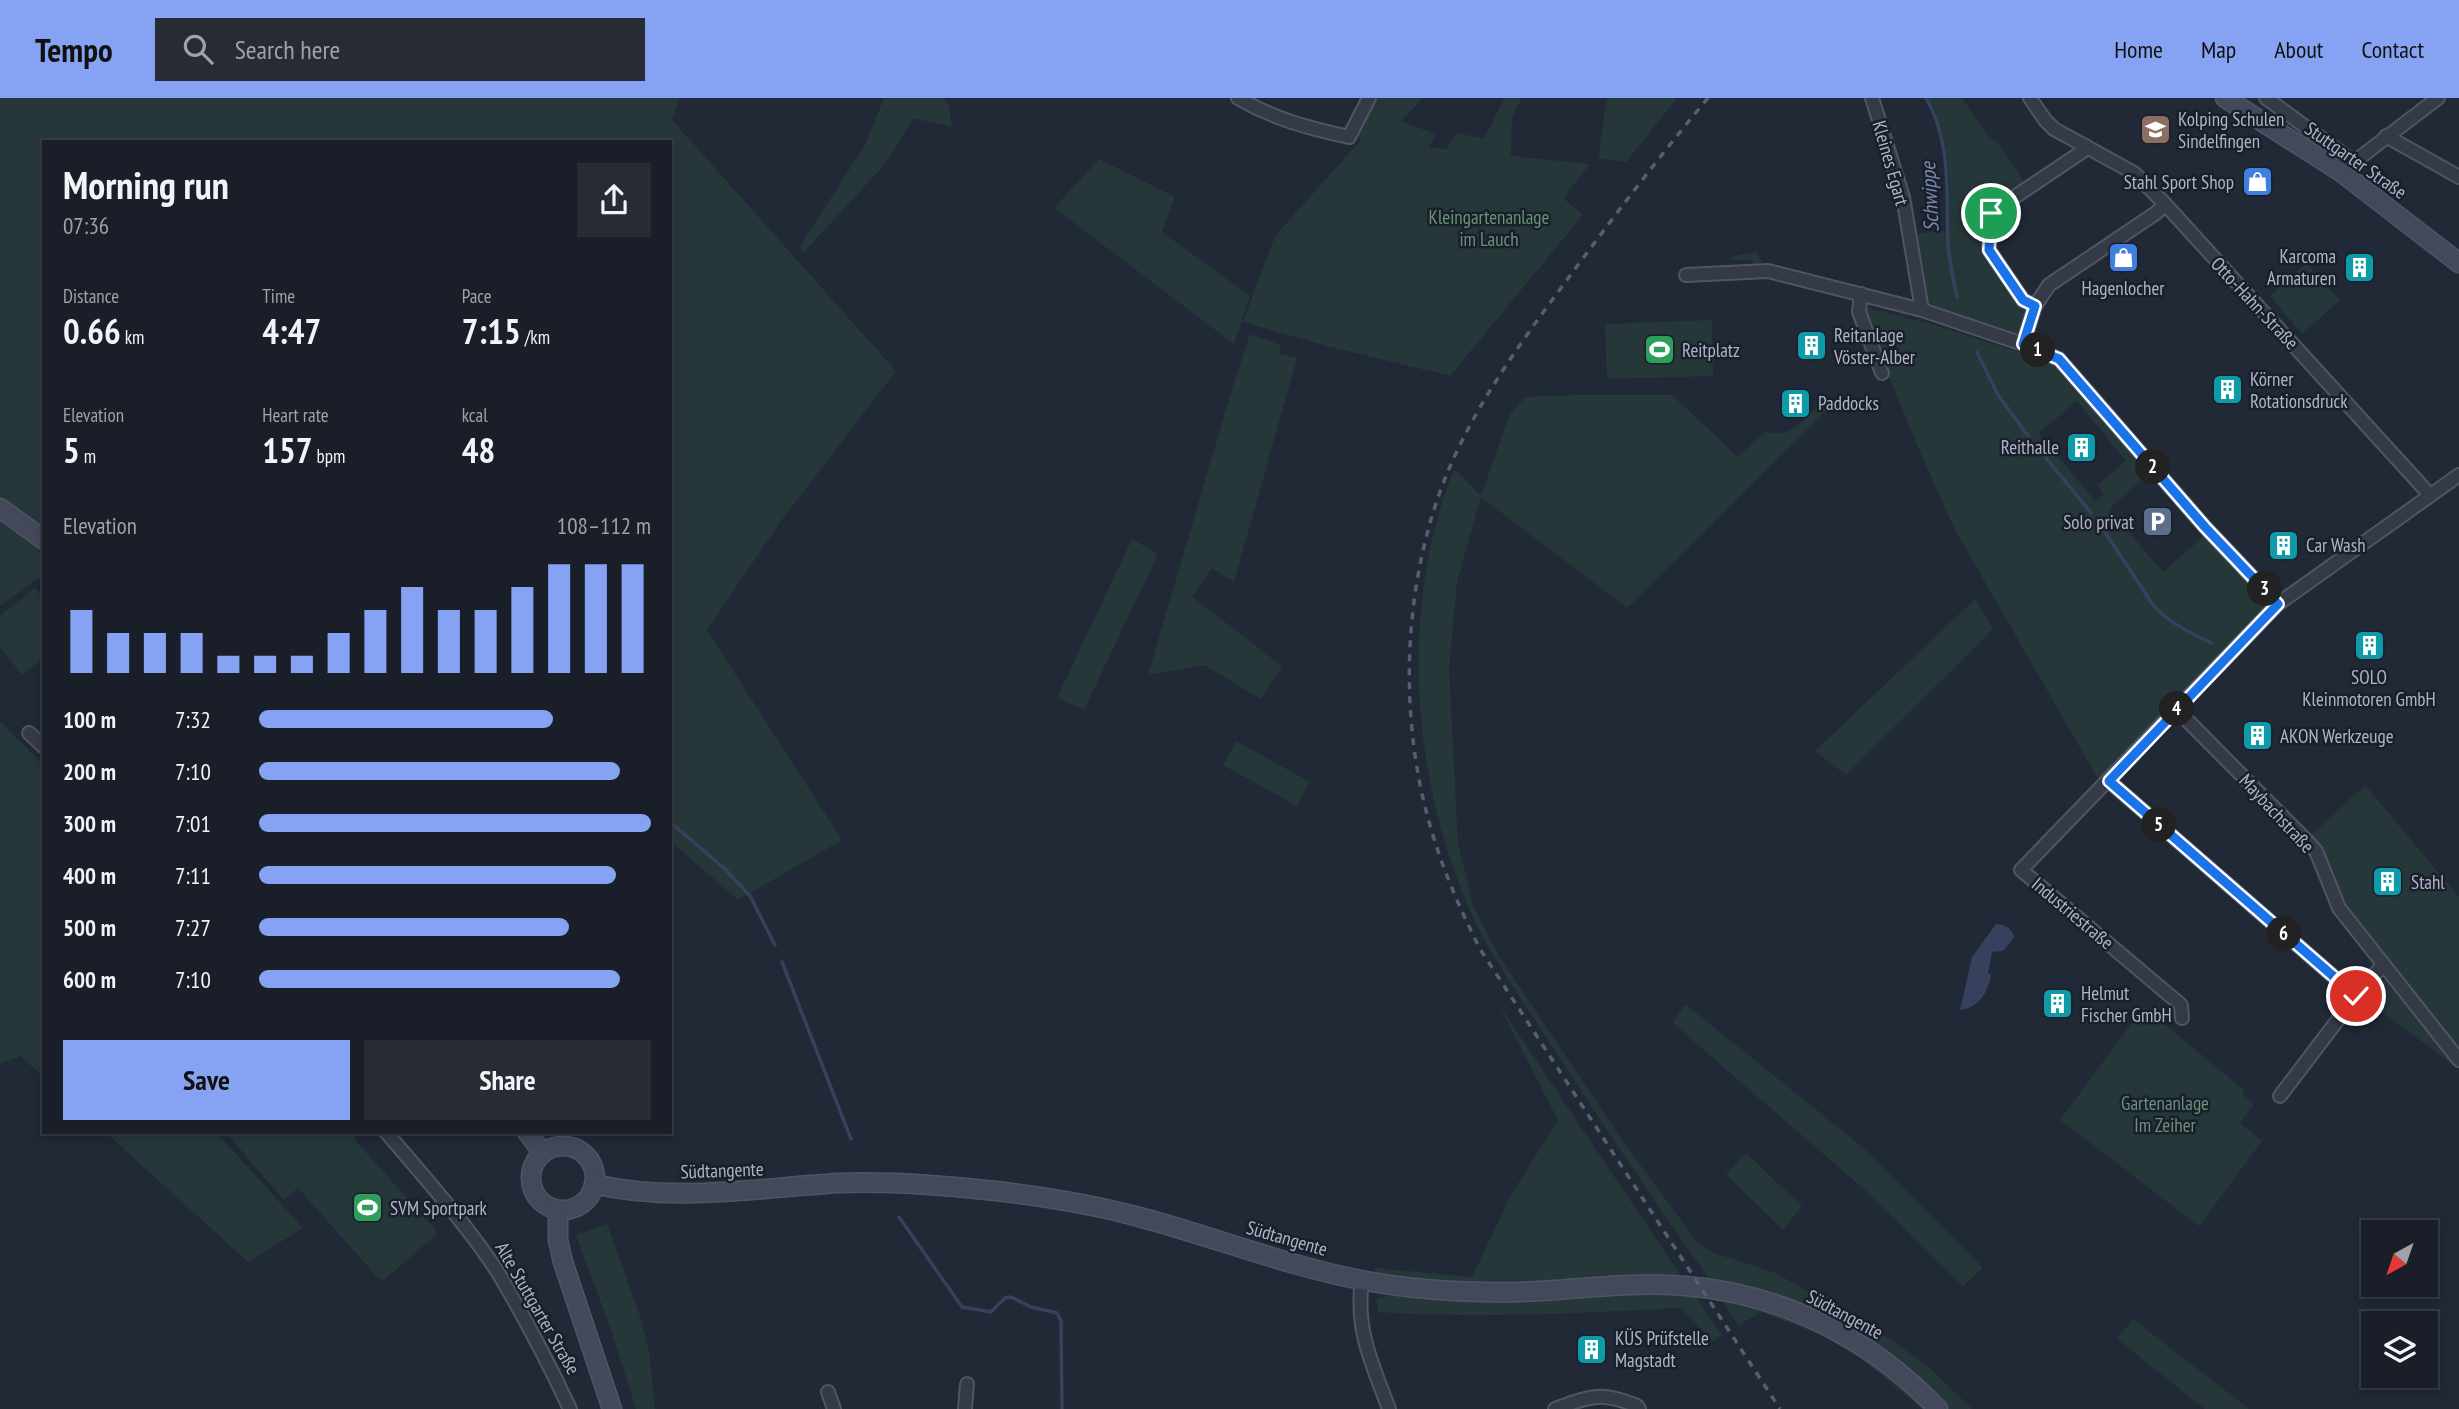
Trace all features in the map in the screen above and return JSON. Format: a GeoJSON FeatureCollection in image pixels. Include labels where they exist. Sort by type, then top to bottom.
{"type":"FeatureCollection","features":[{"type":"Feature","properties":{"kind":"main road","name":"Stuttgarter Straße"},"geometry":{"type":"LineString","coordinates":[[2225,98],[2347,167],[2459,263]]}},
{"type":"Feature","properties":{"kind":"main road"},"geometry":{"type":"LineString","coordinates":[[0,508],[42,539]]}},
{"type":"Feature","properties":{"kind":"main road"},"geometry":{"type":"LineString","coordinates":[[528,1134],[542,1152]]}},
{"type":"Feature","properties":{"kind":"main road"},"geometry":{"type":"LineString","coordinates":[[561,1145],[580,1150],[593,1165],[594,1184],[591,1194],[577,1207],[558,1210],[539,1200],[530,1181],[531,1170],[542,1152],[561,1145]]}},
{"type":"Feature","properties":{"kind":"main road","name":"Südtangente"},"geometry":{"type":"LineString","coordinates":[[594,1184],[622,1190],[677,1193],[866,1183],[924,1184],[1026,1194],[1140,1217],[1282,1260],[1362,1280],[1448,1292],[1523,1292],[1647,1284],[1736,1293],[1799,1312],[1858,1342],[1890,1364],[1938,1409]]}},
{"type":"Feature","properties":{"kind":"main road","name":"Alte Stuttgarter Straße"},"geometry":{"type":"LineString","coordinates":[[558,1210],[558,1240],[562,1262],[612,1409]]}},
{"type":"Feature","properties":{"kind":"street"},"geometry":{"type":"LineString","coordinates":[[1238,98],[1266,114],[1349,137],[1369,98]]}},
{"type":"Feature","properties":{"kind":"street","name":"Kleines Egart"},"geometry":{"type":"LineString","coordinates":[[1872,98],[1903,197],[1922,310]]}},
{"type":"Feature","properties":{"kind":"street","name":"Otto-Hahn-Straße"},"geometry":{"type":"LineString","coordinates":[[2031,98],[2054,129],[2134,173],[2430,495]]}},
{"type":"Feature","properties":{"kind":"street","name":"Stuttgarter Straße"},"geometry":{"type":"LineString","coordinates":[[2266,98],[2347,167]]}},
{"type":"Feature","properties":{"kind":"street"},"geometry":{"type":"LineString","coordinates":[[2347,167],[2438,98]]}},
{"type":"Feature","properties":{"kind":"street"},"geometry":{"type":"LineString","coordinates":[[2386,136],[2459,177]]}},
{"type":"Feature","properties":{"kind":"street"},"geometry":{"type":"LineString","coordinates":[[2035,306],[2023,300],[1989,250],[1991,213],[2083,151],[2086,146]]}},
{"type":"Feature","properties":{"kind":"street"},"geometry":{"type":"LineString","coordinates":[[2023,344],[2035,306],[2049,285],[2156,213],[2165,204]]}},
{"type":"Feature","properties":{"kind":"street"},"geometry":{"type":"LineString","coordinates":[[1686,275],[1768,271],[1922,310],[2059,359],[2205,527],[2278,604]]}},
{"type":"Feature","properties":{"kind":"street"},"geometry":{"type":"LineString","coordinates":[[1861,294],[1859,312],[1882,373]]}},
{"type":"Feature","properties":{"kind":"street","name":"Industriestraße"},"geometry":{"type":"LineString","coordinates":[[2182,1018],[2181,1005],[2021,870],[2278,604],[2459,475]]}},
{"type":"Feature","properties":{"kind":"street","name":"Maybachstraße"},"geometry":{"type":"LineString","coordinates":[[2176,709],[2316,851],[2339,908],[2459,1060]]}},
{"type":"Feature","properties":{"kind":"street"},"geometry":{"type":"LineString","coordinates":[[29,733],[42,745]]}},
{"type":"Feature","properties":{"kind":"street"},"geometry":{"type":"LineString","coordinates":[[2109,781],[2356,996]]}},
{"type":"Feature","properties":{"kind":"street"},"geometry":{"type":"LineString","coordinates":[[2280,1096],[2383,965]]}},
{"type":"Feature","properties":{"kind":"street","name":"Alte Stuttgarter Straße"},"geometry":{"type":"LineString","coordinates":[[388,1134],[474,1239],[496,1270],[528,1324],[570,1409]]}},
{"type":"Feature","properties":{"kind":"street"},"geometry":{"type":"LineString","coordinates":[[1362,1280],[1358,1305],[1364,1342],[1390,1409]]}},
{"type":"Feature","properties":{"kind":"street"},"geometry":{"type":"LineString","coordinates":[[965,1409],[967,1384]]}},
{"type":"Feature","properties":{"kind":"street"},"geometry":{"type":"LineString","coordinates":[[828,1392],[834,1409]]}},
{"type":"Feature","properties":{"kind":"street"},"geometry":{"type":"LineString","coordinates":[[1555,1409],[1590,1396],[1614,1396],[1639,1409]]}},
{"type":"Feature","properties":{"kind":"green space"},"geometry":{"type":"Polygon","coordinates":[[[0,98],[680,98],[672,120],[896,371],[781,521],[707,630],[842,840],[738,900],[672,843],[672,140],[42,140],[42,583],[38,578],[0,606],[0,98]]]}},
{"type":"Feature","properties":{"kind":"green space"},"geometry":{"type":"Polygon","coordinates":[[[884,98],[944,98],[949,106],[952,127],[913,118],[886,163],[803,253],[800,246],[865,145],[884,98]]]}},
{"type":"Feature","properties":{"kind":"green space","name":"Kleingartenanlage im Lauch"},"geometry":{"type":"Polygon","coordinates":[[[1372,98],[1423,98],[1401,121],[1436,134],[1428,148],[1446,149],[1457,133],[1484,139],[1504,98],[1522,98],[1512,117],[1511,156],[1590,164],[1563,198],[1583,215],[1450,376],[1243,322],[1275,236],[1360,141],[1357,128],[1372,98]]]}},
{"type":"Feature","properties":{"kind":"green space"},"geometry":{"type":"Polygon","coordinates":[[[1607,98],[1677,98],[1626,162],[1598,158],[1607,98]]]}},
{"type":"Feature","properties":{"kind":"green space"},"geometry":{"type":"Polygon","coordinates":[[[1928,98],[1962,98],[1990,139],[1996,140],[2027,186],[1988,213],[1986,251],[2027,312],[2019,335],[1930,309],[1917,234],[1950,230],[1948,162],[1936,113],[1928,98]]]}},
{"type":"Feature","properties":{"kind":"green space"},"geometry":{"type":"Polygon","coordinates":[[[1099,159],[1175,197],[1162,232],[1250,296],[1234,344],[1054,208],[1099,159]]]}},
{"type":"Feature","properties":{"kind":"green space"},"geometry":{"type":"Polygon","coordinates":[[[1756,251],[1762,262],[1759,268],[1750,260],[1731,260],[1731,257],[1756,251]]]}},
{"type":"Feature","properties":{"kind":"green space"},"geometry":{"type":"Polygon","coordinates":[[[2306,263],[2340,300],[2302,334],[2270,296],[2306,263]]]}},
{"type":"Feature","properties":{"kind":"green space"},"geometry":{"type":"Polygon","coordinates":[[[1868,308],[1931,324],[2060,365],[2277,599],[2098,779],[1955,530],[1865,318],[1868,308]],[[2077,401],[2039,433],[2095,501],[2104,494],[2097,485],[2126,461],[2077,401]],[[2149,473],[2109,509],[2163,572],[2205,535],[2149,473]]]}},
{"type":"Feature","properties":{"kind":"green space","name":"Reitplatz"},"geometry":{"type":"Polygon","coordinates":[[[1712,320],[1713,376],[1607,379],[1605,324],[1712,320]]]}},
{"type":"Feature","properties":{"kind":"green space"},"geometry":{"type":"Polygon","coordinates":[[[1250,334],[1280,345],[1280,354],[1297,358],[1234,582],[1212,568],[1192,597],[1282,666],[1261,699],[1204,665],[1148,675],[1250,334]]]}},
{"type":"Feature","properties":{"kind":"green space"},"geometry":{"type":"Polygon","coordinates":[[[1672,395],[1738,457],[1766,431],[1788,431],[1818,406],[1829,408],[1627,608],[1481,497],[1457,582],[1449,668],[1458,843],[1473,905],[1499,956],[1624,1143],[1698,1243],[1714,1253],[1776,1273],[1895,1342],[1932,1370],[1972,1409],[1949,1409],[1884,1351],[1861,1335],[1810,1308],[1784,1297],[1709,1279],[1626,1159],[1515,989],[1468,906],[1449,855],[1434,801],[1424,746],[1419,690],[1419,633],[1425,578],[1436,523],[1453,471],[1457,471],[1481,496],[1509,416],[1525,397],[1672,395]]]}},
{"type":"Feature","properties":{"kind":"green space"},"geometry":{"type":"Polygon","coordinates":[[[1132,539],[1158,554],[1084,710],[1057,698],[1132,539]]]}},
{"type":"Feature","properties":{"kind":"green space"},"geometry":{"type":"Polygon","coordinates":[[[35,588],[42,597],[42,659],[22,675],[0,647],[0,616],[35,588]]]}},
{"type":"Feature","properties":{"kind":"green space"},"geometry":{"type":"Polygon","coordinates":[[[1975,599],[1993,629],[1846,775],[1815,751],[1975,599]]]}},
{"type":"Feature","properties":{"kind":"green space"},"geometry":{"type":"Polygon","coordinates":[[[0,721],[42,764],[42,1075],[20,1056],[0,1064],[0,721]]]}},
{"type":"Feature","properties":{"kind":"green space"},"geometry":{"type":"Polygon","coordinates":[[[1236,741],[1310,782],[1297,806],[1223,765],[1236,741]]]}},
{"type":"Feature","properties":{"kind":"green space"},"geometry":{"type":"Polygon","coordinates":[[[2365,785],[2459,897],[2459,1069],[2368,1002],[2385,979],[2334,908],[2306,840],[2365,785]]]}},
{"type":"Feature","properties":{"kind":"green space"},"geometry":{"type":"Polygon","coordinates":[[[1497,1002],[1681,1276],[1487,1286],[1375,1273],[1375,1268],[1472,1277],[1511,1195],[1558,1120],[1497,1002]]]}},
{"type":"Feature","properties":{"kind":"green space"},"geometry":{"type":"Polygon","coordinates":[[[1685,1004],[1860,1145],[1983,1268],[1963,1286],[1866,1191],[1673,1023],[1685,1004]]]}},
{"type":"Feature","properties":{"kind":"green space","name":"Gartenanlage Im Zeiher"},"geometry":{"type":"Polygon","coordinates":[[[2144,1007],[2245,1091],[2242,1095],[2254,1104],[2240,1123],[2262,1141],[2199,1226],[2060,1120],[2144,1007]]]}},
{"type":"Feature","properties":{"kind":"green space"},"geometry":{"type":"Polygon","coordinates":[[[107,1134],[218,1134],[303,1228],[248,1262],[107,1134]]]}},
{"type":"Feature","properties":{"kind":"green space","name":"SVM Sportpark"},"geometry":{"type":"Polygon","coordinates":[[[227,1134],[358,1134],[354,1139],[436,1230],[436,1235],[384,1280],[379,1279],[298,1188],[284,1200],[227,1134]]]}},
{"type":"Feature","properties":{"kind":"green space"},"geometry":{"type":"Polygon","coordinates":[[[1746,1153],[1802,1206],[1783,1230],[1726,1174],[1746,1153]]]}},
{"type":"Feature","properties":{"kind":"green space"},"geometry":{"type":"Polygon","coordinates":[[[607,1224],[639,1313],[649,1351],[655,1409],[636,1409],[610,1327],[576,1235],[607,1224]]]}},
{"type":"Feature","properties":{"kind":"green space"},"geometry":{"type":"Polygon","coordinates":[[[1691,1290],[1722,1335],[1713,1341],[1681,1308],[1530,1314],[1416,1314],[1378,1312],[1377,1299],[1393,1294],[1454,1301],[1691,1290]]]}},
{"type":"Feature","properties":{"kind":"green space"},"geometry":{"type":"Polygon","coordinates":[[[1718,1295],[1777,1311],[1849,1342],[1930,1409],[1922,1409],[1861,1359],[1819,1334],[1761,1312],[1739,1325],[1718,1295]]]}},
{"type":"Feature","properties":{"kind":"green space"},"geometry":{"type":"Polygon","coordinates":[[[2133,1319],[2249,1409],[2205,1409],[2117,1339],[2133,1319]]]}},
{"type":"Feature","properties":{"kind":"water"},"geometry":{"type":"Polygon","coordinates":[[[1996,924],[2008,928],[2014,938],[2003,951],[1992,952],[1988,973],[1991,975],[1990,981],[1982,998],[1967,1009],[1960,1010],[1972,957],[1996,924]]]}},
{"type":"Feature","properties":{"kind":"waterway","name":"Schwippe"},"geometry":{"type":"LineString","coordinates":[[1926,98],[1940,132],[1944,150],[1949,250],[1957,297]]}},
{"type":"Feature","properties":{"kind":"waterway","name":"Schwippe"},"geometry":{"type":"LineString","coordinates":[[1977,352],[1998,395],[2029,437]]}},
{"type":"Feature","properties":{"kind":"waterway","name":"Schwippe"},"geometry":{"type":"LineString","coordinates":[[2034,443],[2091,513]]}},
{"type":"Feature","properties":{"kind":"waterway","name":"Schwippe"},"geometry":{"type":"LineString","coordinates":[[2099,523],[2153,605],[2173,622],[2211,643]]}},
{"type":"Feature","properties":{"kind":"waterway"},"geometry":{"type":"LineString","coordinates":[[672,824],[725,869],[750,896],[775,945]]}},
{"type":"Feature","properties":{"kind":"waterway"},"geometry":{"type":"LineString","coordinates":[[782,962],[851,1139]]}},
{"type":"Feature","properties":{"kind":"waterway"},"geometry":{"type":"LineString","coordinates":[[899,1217],[962,1307],[991,1312],[1005,1298],[1011,1297],[1031,1307],[1057,1313],[1061,1321],[1062,1409]]}},
{"type":"Feature","properties":{"kind":"railway"},"geometry":{"type":"LineString","coordinates":[[1708,98],[1640,182],[1537,321],[1500,374],[1467,430],[1441,489],[1418,573],[1412,616],[1410,704],[1421,791],[1432,832],[1453,892],[1480,949],[1780,1409]]}},
{"type":"Feature","properties":{"kind":"place","name":"Kolping Schulen Sindelfingen"},"geometry":{"type":"Point","coordinates":[2155,130]}},
{"type":"Feature","properties":{"kind":"place","name":"Stahl Sport Shop"},"geometry":{"type":"Point","coordinates":[2257,182]}},
{"type":"Feature","properties":{"kind":"place","name":"Hagenlocher"},"geometry":{"type":"Point","coordinates":[2123,257]}},
{"type":"Feature","properties":{"kind":"place","name":"Karcoma Armaturen"},"geometry":{"type":"Point","coordinates":[2359,267]}},
{"type":"Feature","properties":{"kind":"place","name":"Reitanlage Vöster-Alber"},"geometry":{"type":"Point","coordinates":[1811,346]}},
{"type":"Feature","properties":{"kind":"place","name":"Reitplatz"},"geometry":{"type":"Point","coordinates":[1659,350]}},
{"type":"Feature","properties":{"kind":"place","name":"Körner Rotationsdruck"},"geometry":{"type":"Point","coordinates":[2227,390]}},
{"type":"Feature","properties":{"kind":"place","name":"Paddocks"},"geometry":{"type":"Point","coordinates":[1795,403]}},
{"type":"Feature","properties":{"kind":"place","name":"Reithalle"},"geometry":{"type":"Point","coordinates":[2082,447]}},
{"type":"Feature","properties":{"kind":"place","name":"Solo privat"},"geometry":{"type":"Point","coordinates":[2157,522]}},
{"type":"Feature","properties":{"kind":"place","name":"Car Wash"},"geometry":{"type":"Point","coordinates":[2283,545]}},
{"type":"Feature","properties":{"kind":"place","name":"SOLO Kleinmotoren GmbH"},"geometry":{"type":"Point","coordinates":[2369,646]}},
{"type":"Feature","properties":{"kind":"place","name":"AKON Werkzeuge"},"geometry":{"type":"Point","coordinates":[2257,736]}},
{"type":"Feature","properties":{"kind":"place","name":"Stahl"},"geometry":{"type":"Point","coordinates":[2388,882]}},
{"type":"Feature","properties":{"kind":"place","name":"Helmut Fischer GmbH"},"geometry":{"type":"Point","coordinates":[2058,1004]}},
{"type":"Feature","properties":{"kind":"place","name":"SVM Sportpark"},"geometry":{"type":"Point","coordinates":[367,1208]}},
{"type":"Feature","properties":{"kind":"place","name":"KÜS Prüfstelle Magstadt"},"geometry":{"type":"Point","coordinates":[1592,1349]}},
{"type":"Feature","properties":{"kind":"route"},"geometry":{"type":"LineString","coordinates":[[1991,213],[1989,250],[2023,300],[2035,306],[2023,344],[2059,359],[2205,527],[2278,604],[2109,781],[2356,996]]}}]}
